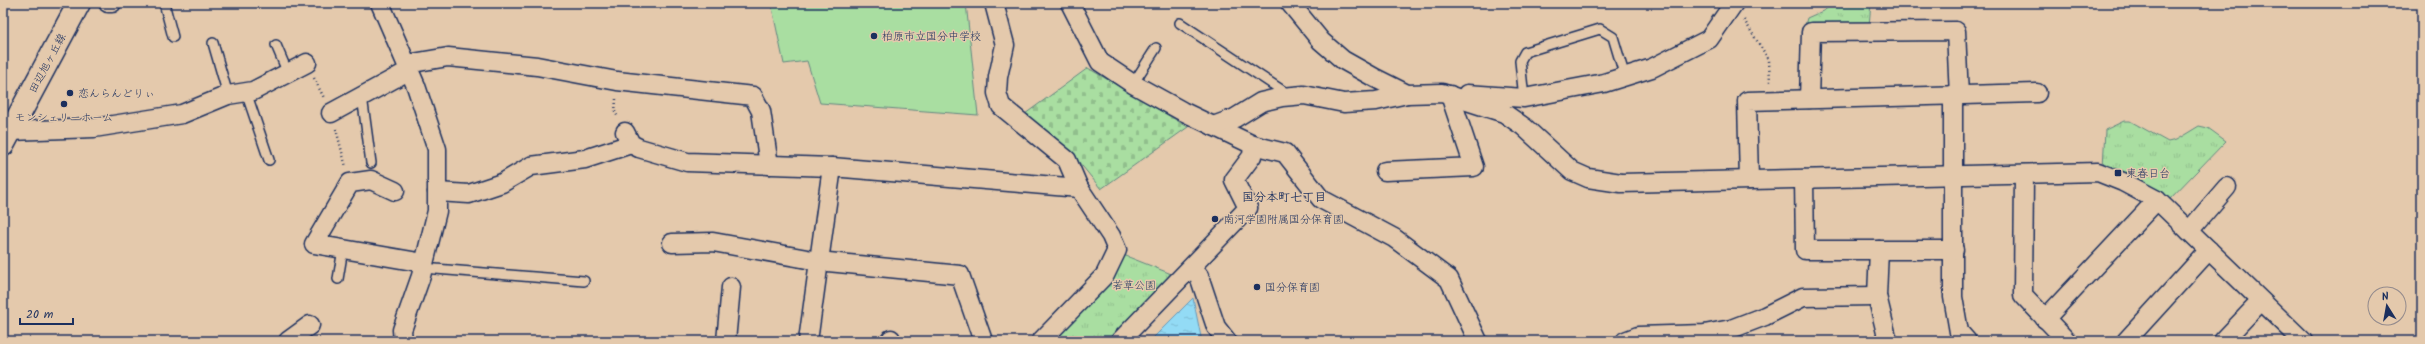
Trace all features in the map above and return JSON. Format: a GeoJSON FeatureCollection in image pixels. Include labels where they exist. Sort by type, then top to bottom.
{"type":"FeatureCollection","features":[{"type":"Feature","properties":{"kind":"street","name":"田辺旭ヶ丘線"},"geometry":{"type":"LineString","coordinates":[[5,134],[79,3]]}},
{"type":"Feature","properties":{"kind":"street"},"geometry":{"type":"LineString","coordinates":[[380,3],[408,67],[437,149],[437,211],[424,265],[402,330],[403,341]]}},
{"type":"Feature","properties":{"kind":"street"},"geometry":{"type":"LineString","coordinates":[[994,3],[1005,45],[998,77],[997,93],[1001,106],[1067,160],[1079,188],[1111,236],[1117,250],[1105,275],[1041,341]]}},
{"type":"Feature","properties":{"kind":"street"},"geometry":{"type":"LineString","coordinates":[[1070,3],[1100,62],[1133,84],[1213,126],[1253,144],[1285,153],[1321,199],[1394,238],[1449,278],[1478,341]]}},
{"type":"Feature","properties":{"kind":"street"},"geometry":{"type":"LineString","coordinates":[[1290,3],[1321,41],[1343,60],[1407,94]]}},
{"type":"Feature","properties":{"kind":"street"},"geometry":{"type":"LineString","coordinates":[[1213,126],[1235,118],[1261,102],[1304,95],[1344,103],[1376,101],[1407,94],[1446,94],[1524,98],[1604,83],[1652,68],[1709,39],[1734,3]]}},
{"type":"Feature","properties":{"kind":"street"},"geometry":{"type":"LineString","coordinates":[[1809,99],[1811,32],[1956,31],[1953,297],[1959,332],[1967,341]]}},
{"type":"Feature","properties":{"kind":"street"},"geometry":{"type":"LineString","coordinates":[[331,113],[362,96],[408,67],[448,57],[537,66],[617,80],[753,96],[760,111],[768,164]]}},
{"type":"Feature","properties":{"kind":"street"},"geometry":{"type":"LineString","coordinates":[[5,134],[94,128],[182,114],[228,95],[253,91],[287,72],[307,63]]}},
{"type":"Feature","properties":{"kind":"street"},"geometry":{"type":"LineString","coordinates":[[1749,180],[1747,101],[2037,93]]}},
{"type":"Feature","properties":{"kind":"street"},"geometry":{"type":"LineString","coordinates":[[1385,171],[1474,167],[1446,94]]}},
{"type":"Feature","properties":{"kind":"street"},"geometry":{"type":"LineString","coordinates":[[1446,94],[1504,113],[1524,127],[1572,171],[1588,178],[1621,183],[2098,172],[2123,182],[2157,200],[2303,341]]}},
{"type":"Feature","properties":{"kind":"street"},"geometry":{"type":"LineString","coordinates":[[437,192],[469,194],[502,183],[531,166],[585,160],[628,138],[639,148],[687,162],[832,167],[1079,188]]}},
{"type":"Feature","properties":{"kind":"street"},"geometry":{"type":"LineString","coordinates":[[1120,341],[1192,268],[1248,208],[1234,180],[1252,156],[1253,144]]}},
{"type":"Feature","properties":{"kind":"street"},"geometry":{"type":"LineString","coordinates":[[808,341],[832,167]]}},
{"type":"Feature","properties":{"kind":"street"},"geometry":{"type":"LineString","coordinates":[[2024,174],[2023,295],[2067,341]]}},
{"type":"Feature","properties":{"kind":"street"},"geometry":{"type":"LineString","coordinates":[[1804,179],[1805,250],[1954,250]]}},
{"type":"Feature","properties":{"kind":"street"},"geometry":{"type":"LineString","coordinates":[[395,191],[371,180],[350,183],[314,244],[424,265]]}},
{"type":"Feature","properties":{"kind":"street"},"geometry":{"type":"LineString","coordinates":[[2189,231],[2227,187]]}},
{"type":"Feature","properties":{"kind":"street"},"geometry":{"type":"LineString","coordinates":[[2045,319],[2157,200]]}},
{"type":"Feature","properties":{"kind":"street"},"geometry":{"type":"LineString","coordinates":[[672,243],[713,242],[818,261],[960,275],[983,341]]}},
{"type":"Feature","properties":{"kind":"street"},"geometry":{"type":"LineString","coordinates":[[1879,250],[1877,296],[1888,341]]}},
{"type":"Feature","properties":{"kind":"street"},"geometry":{"type":"LineString","coordinates":[[2126,341],[2209,250]]}},
{"type":"Feature","properties":{"kind":"street"},"geometry":{"type":"LineString","coordinates":[[1192,268],[1199,276],[1216,327],[1227,341]]}},
{"type":"Feature","properties":{"kind":"street"},"geometry":{"type":"LineString","coordinates":[[726,341],[731,287]]}},
{"type":"Feature","properties":{"kind":"street"},"geometry":{"type":"LineString","coordinates":[[1625,341],[1638,336],[1660,338],[1704,334],[1731,329],[1765,316],[1803,297],[1877,296]]}},
{"type":"Feature","properties":{"kind":"street"},"geometry":{"type":"LineString","coordinates":[[2223,341],[2261,301]]}},
{"type":"Feature","properties":{"kind":"street"},"geometry":{"type":"LineString","coordinates":[[288,341],[310,325]]}},
{"type":"Feature","properties":{"kind":"lane"},"geometry":{"type":"LineString","coordinates":[[164,3],[173,37]]}},
{"type":"Feature","properties":{"kind":"lane"},"geometry":{"type":"LineString","coordinates":[[1180,23],[1291,97]]}},
{"type":"Feature","properties":{"kind":"lane"},"geometry":{"type":"LineString","coordinates":[[1524,98],[1520,62],[1525,52],[1600,29],[1613,37],[1625,77]]}},
{"type":"Feature","properties":{"kind":"lane"},"geometry":{"type":"LineString","coordinates":[[213,44],[228,95]]}},
{"type":"Feature","properties":{"kind":"lane"},"geometry":{"type":"LineString","coordinates":[[276,45],[287,72]]}},
{"type":"Feature","properties":{"kind":"lane"},"geometry":{"type":"LineString","coordinates":[[1133,84],[1156,48]]}},
{"type":"Feature","properties":{"kind":"lane"},"geometry":{"type":"LineString","coordinates":[[246,92],[269,160]]}},
{"type":"Feature","properties":{"kind":"lane"},"geometry":{"type":"LineString","coordinates":[[362,96],[371,163]]}},
{"type":"Feature","properties":{"kind":"lane"},"geometry":{"type":"LineString","coordinates":[[338,279],[343,249]]}},
{"type":"Feature","properties":{"kind":"lane"},"geometry":{"type":"LineString","coordinates":[[424,265],[584,281]]}},
{"type":"Feature","properties":{"kind":"path"},"geometry":{"type":"LineString","coordinates":[[1734,3],[1769,60],[1771,100]]}},
{"type":"Feature","properties":{"kind":"path"},"geometry":{"type":"LineString","coordinates":[[617,80],[615,112],[628,138]]}},
{"type":"Feature","properties":{"kind":"green space","name":"柏原市立国分中学校"},"geometry":{"type":"Polygon","coordinates":[[[771,3],[966,3],[978,115],[820,103],[807,61],[784,64],[771,3]]]}},
{"type":"Feature","properties":{"kind":"green space"},"geometry":{"type":"Polygon","coordinates":[[[1833,3],[1871,3],[1869,26],[1805,25],[1807,18],[1825,10],[1833,3]]]}},
{"type":"Feature","properties":{"kind":"green space"},"geometry":{"type":"Polygon","coordinates":[[[1088,68],[1188,127],[1101,189],[1078,161],[1025,114],[1088,68]]]}},
{"type":"Feature","properties":{"kind":"green space"},"geometry":{"type":"Polygon","coordinates":[[[2124,121],[2130,121],[2168,142],[2176,140],[2199,126],[2208,128],[2226,141],[2167,202],[2137,179],[2103,167],[2105,130],[2124,121]]]}},
{"type":"Feature","properties":{"kind":"green space","name":"若草公園"},"geometry":{"type":"Polygon","coordinates":[[[1121,254],[1179,277],[1109,341],[1048,341],[1121,254]]]}},
{"type":"Feature","properties":{"kind":"water"},"geometry":{"type":"Polygon","coordinates":[[[1193,298],[1201,337],[1199,341],[1150,341],[1193,298]]]}},
{"type":"Feature","properties":{"kind":"place","name":"柏原市立国分中学校"},"geometry":{"type":"Point","coordinates":[874,36]}},
{"type":"Feature","properties":{"kind":"place","name":"恋んらんどりぃ"},"geometry":{"type":"Point","coordinates":[70,93]}},
{"type":"Feature","properties":{"kind":"place","name":"モンシェリーホーム"},"geometry":{"type":"Point","coordinates":[64,104]}},
{"type":"Feature","properties":{"kind":"place","name":"東春日台"},"geometry":{"type":"Point","coordinates":[2118,173]}},
{"type":"Feature","properties":{"kind":"place","name":"南河学園附属国分保育園"},"geometry":{"type":"Point","coordinates":[1215,219]}},
{"type":"Feature","properties":{"kind":"place","name":"国分保育園"},"geometry":{"type":"Point","coordinates":[1257,287]}},
{"type":"Feature","properties":{"kind":"district","name":"国分本町七丁目"},"geometry":{"type":"Point","coordinates":[1284,197]}}]}
